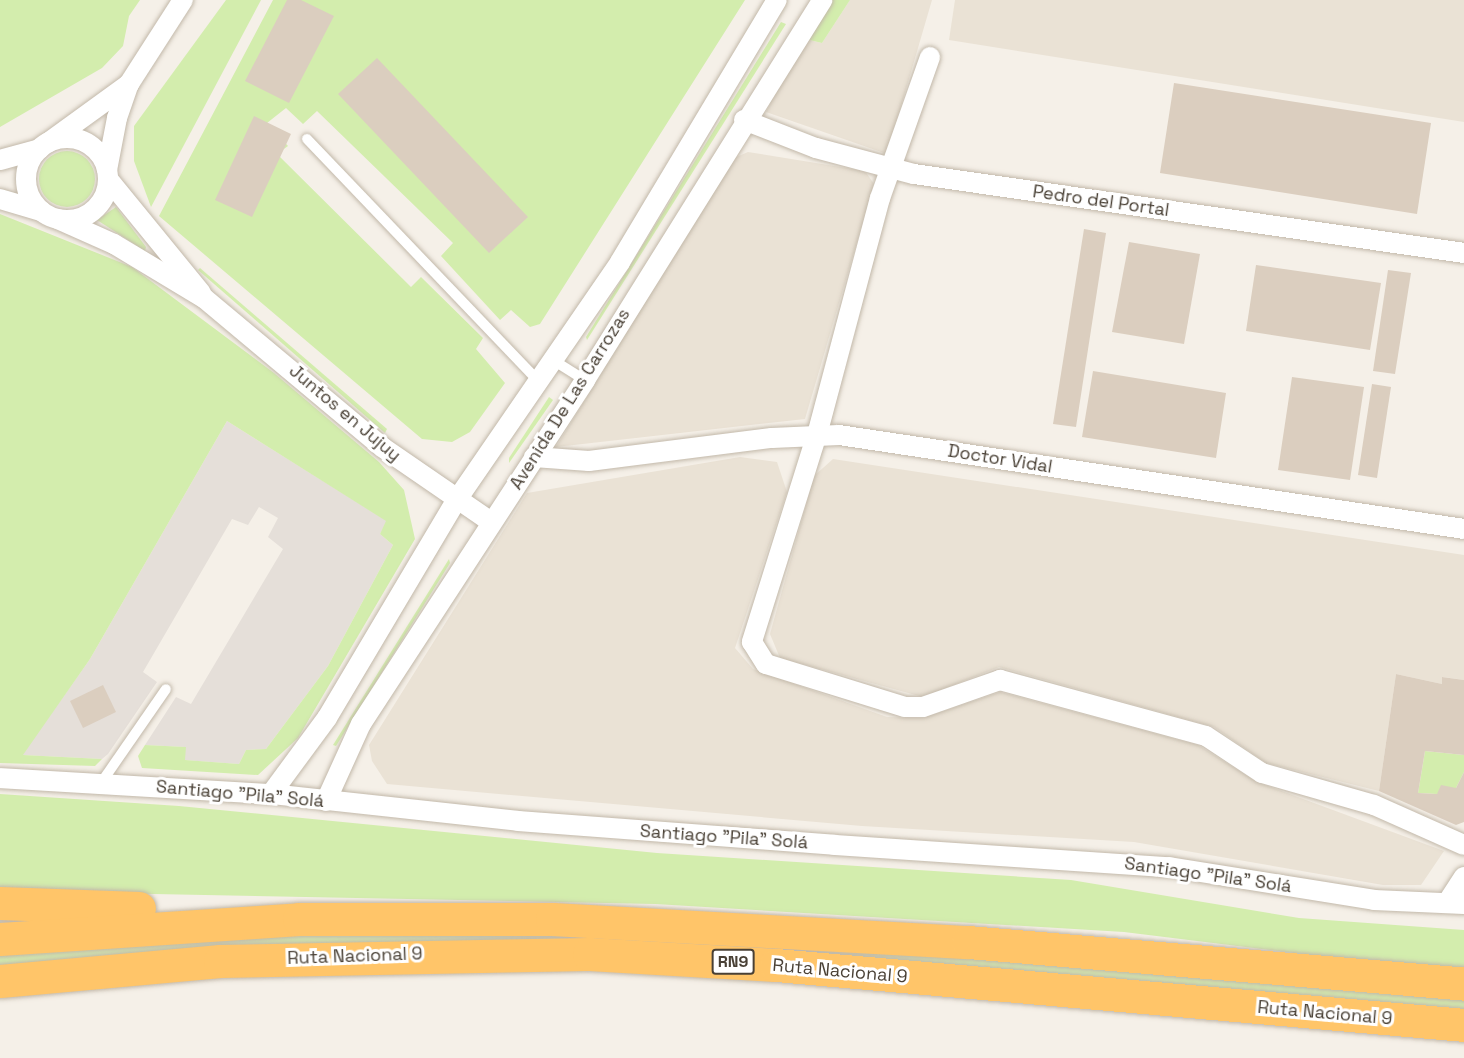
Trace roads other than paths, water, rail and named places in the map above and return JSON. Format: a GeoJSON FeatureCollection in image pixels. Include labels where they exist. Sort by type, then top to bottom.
{"type":"FeatureCollection","features":[{"type":"Feature","properties":{"kind":"highway"},"geometry":{"type":"LineString","coordinates":[[0,903],[299,919]]}},
{"type":"Feature","properties":{"kind":"highway","name":"Ruta Nacional 9"},"geometry":{"type":"LineString","coordinates":[[0,939],[166,924],[435,917],[737,927],[1464,984]]}},
{"type":"Feature","properties":{"kind":"highway","name":"Ruta Nacional 9"},"geometry":{"type":"LineString","coordinates":[[0,981],[220,961],[589,954],[776,965],[1464,1024]]}},
{"type":"Feature","properties":{"kind":"street"},"geometry":{"type":"LineString","coordinates":[[129,84],[42,147],[26,175],[29,195],[50,215],[79,219],[97,208],[108,174],[129,84],[183,0]]}},
{"type":"Feature","properties":{"kind":"street","name":"Avenida De Las Carrozas"},"geometry":{"type":"LineString","coordinates":[[271,794],[327,718],[456,501],[556,362],[777,0]]}},
{"type":"Feature","properties":{"kind":"street","name":"Avenida De Las Carrozas"},"geometry":{"type":"LineString","coordinates":[[326,801],[355,734],[585,380],[744,120],[822,0]]}},
{"type":"Feature","properties":{"kind":"street"},"geometry":{"type":"LineString","coordinates":[[930,57],[893,167],[880,198],[817,434],[752,642],[766,664],[905,707],[923,707],[1000,680],[1206,736],[1262,773],[1374,805],[1464,845]]}},
{"type":"Feature","properties":{"kind":"street","name":"Pedro del Portal"},"geometry":{"type":"LineString","coordinates":[[744,120],[816,148],[925,176],[1464,253]]}},
{"type":"Feature","properties":{"kind":"street"},"geometry":{"type":"LineString","coordinates":[[0,160],[63,139],[82,141],[98,153],[108,174],[204,298]]}},
{"type":"Feature","properties":{"kind":"street"},"geometry":{"type":"LineString","coordinates":[[0,199],[50,215],[114,244],[204,298]]}},
{"type":"Feature","properties":{"kind":"street","name":"Juntos en Jujuy"},"geometry":{"type":"LineString","coordinates":[[204,298],[382,447],[456,501],[491,522]]}},
{"type":"Feature","properties":{"kind":"street","name":"Doctor Vidal"},"geometry":{"type":"LineString","coordinates":[[534,457],[589,461],[817,434],[1464,529]]}},
{"type":"Feature","properties":{"kind":"street","name":"Santiago \"Pila\" Solá"},"geometry":{"type":"LineString","coordinates":[[0,778],[271,794],[564,825],[1169,867],[1374,900],[1455,903]]}},
{"type":"Feature","properties":{"kind":"street"},"geometry":{"type":"LineString","coordinates":[[1455,903],[1464,877]]}},
{"type":"Feature","properties":{"kind":"lane"},"geometry":{"type":"LineString","coordinates":[[307,139],[540,383]]}},
{"type":"Feature","properties":{"kind":"lane"},"geometry":{"type":"LineString","coordinates":[[556,362],[585,380]]}},
{"type":"Feature","properties":{"kind":"lane"},"geometry":{"type":"LineString","coordinates":[[101,783],[166,689]]}}]}
